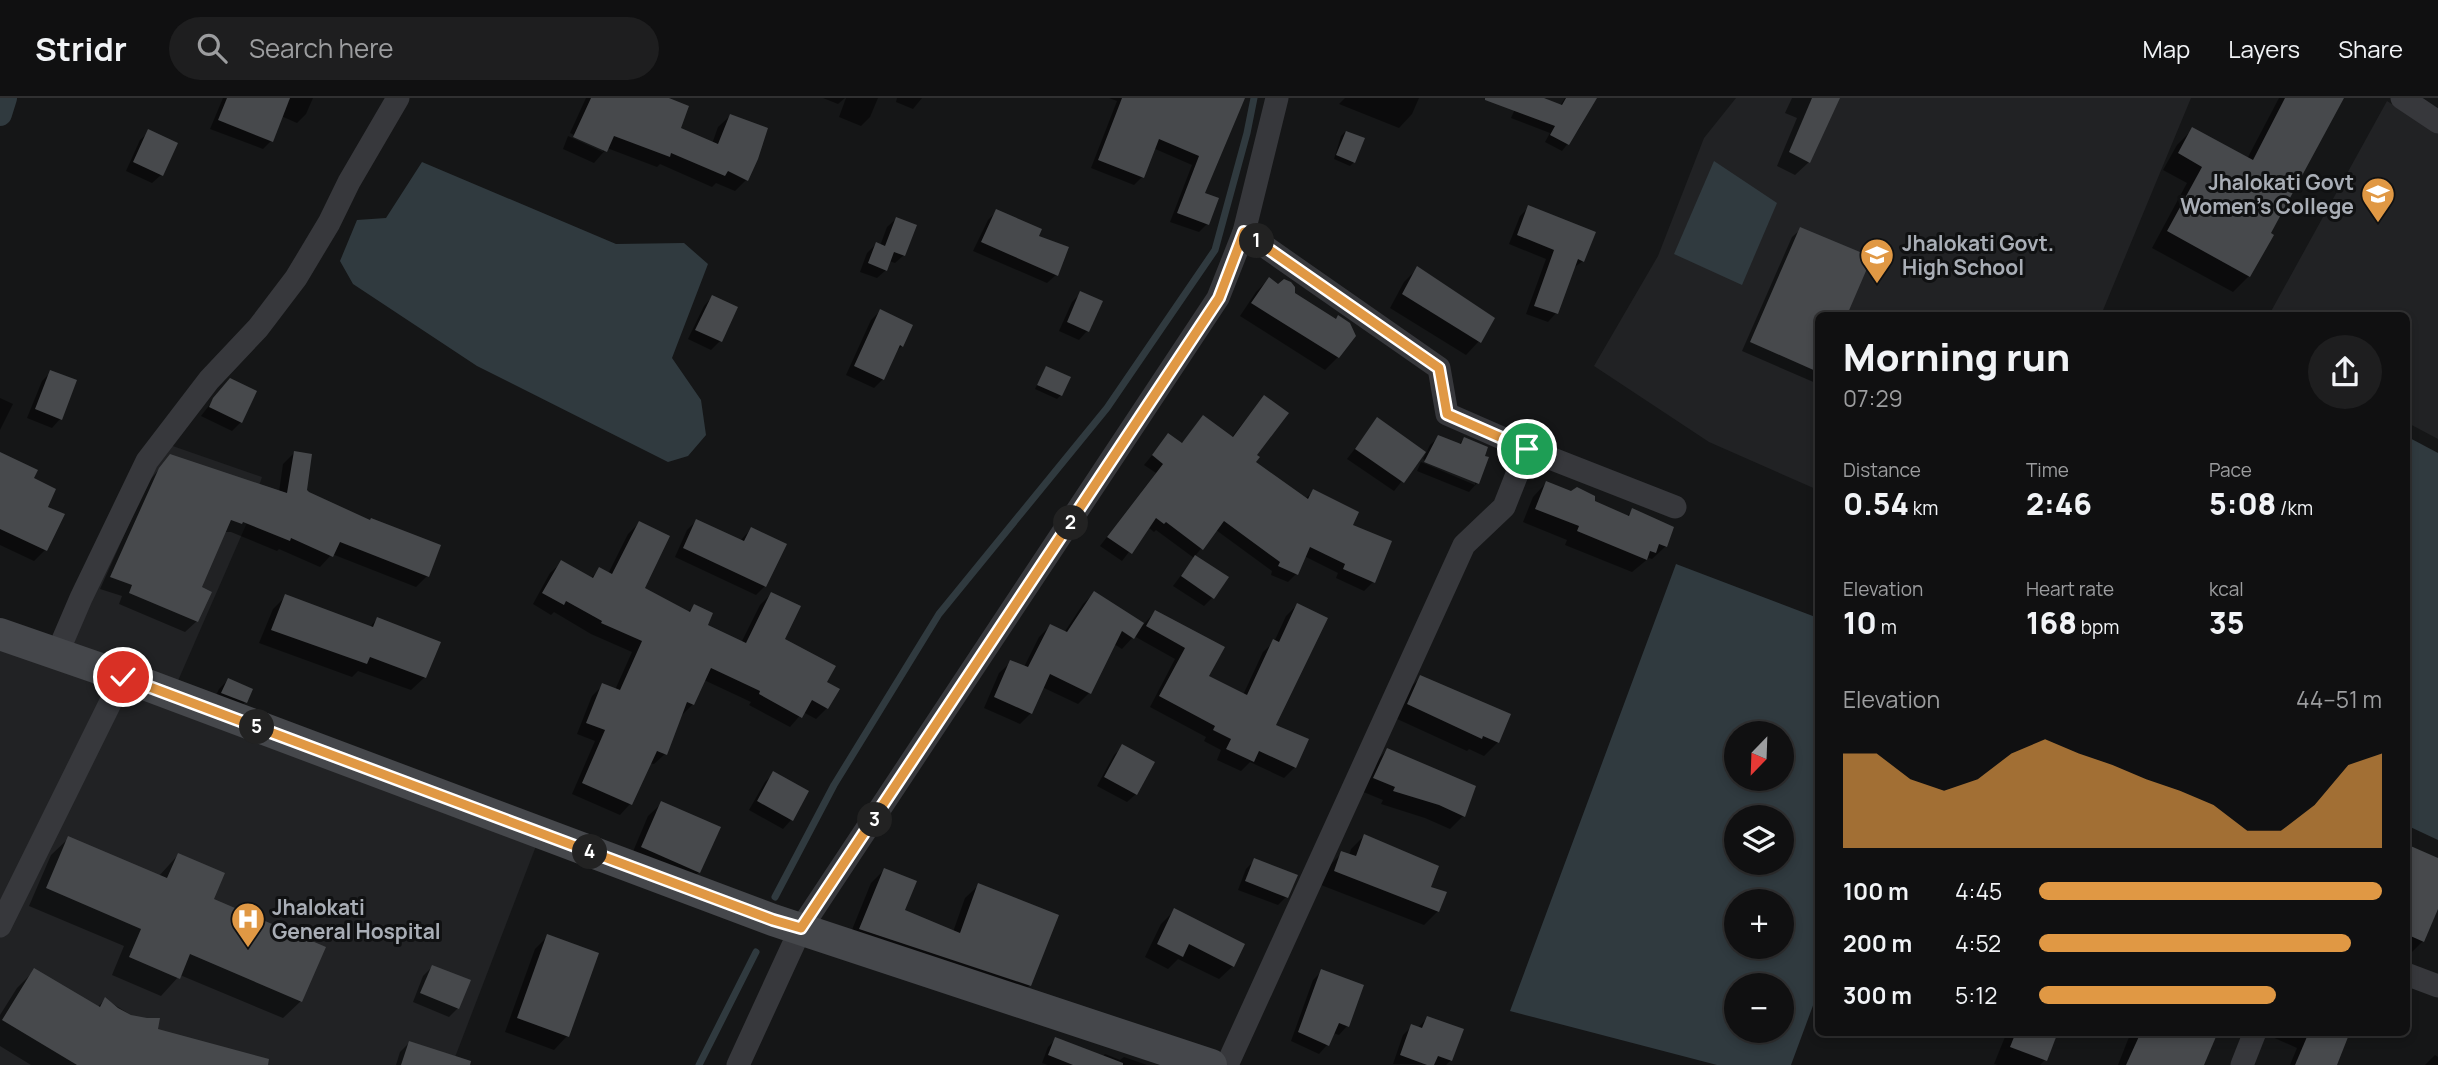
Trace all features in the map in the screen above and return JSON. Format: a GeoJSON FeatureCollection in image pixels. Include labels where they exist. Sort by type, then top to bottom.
{"type":"FeatureCollection","features":[{"type":"Feature","properties":{"kind":"main road"},"geometry":{"type":"LineString","coordinates":[[0,634],[123,677],[773,920],[1211,1065]]}},
{"type":"Feature","properties":{"kind":"street"},"geometry":{"type":"LineString","coordinates":[[57,654],[80,598],[147,461],[209,380],[258,328],[296,278],[398,98]]}},
{"type":"Feature","properties":{"kind":"street"},"geometry":{"type":"LineString","coordinates":[[738,1065],[801,928],[1219,298],[1244,232],[1277,98]]}},
{"type":"Feature","properties":{"kind":"street"},"geometry":{"type":"LineString","coordinates":[[2402,98],[2438,122]]}},
{"type":"Feature","properties":{"kind":"street"},"geometry":{"type":"LineString","coordinates":[[1244,232],[1439,368],[1447,414],[1527,449],[1675,507]]}},
{"type":"Feature","properties":{"kind":"street"},"geometry":{"type":"LineString","coordinates":[[1227,1065],[1464,545],[1504,507],[1527,449]]}},
{"type":"Feature","properties":{"kind":"street"},"geometry":{"type":"LineString","coordinates":[[0,926],[123,677]]}},
{"type":"Feature","properties":{"kind":"street"},"geometry":{"type":"LineString","coordinates":[[2410,976],[2438,986]]}},
{"type":"Feature","properties":{"kind":"street"},"geometry":{"type":"LineString","coordinates":[[2242,1065],[2253,1036]]}},
{"type":"Feature","properties":{"kind":"shaded area","name":"Jhalokati Govt. High School"},"geometry":{"type":"Polygon","coordinates":[[[1736,98],[2191,98],[2102,312],[1815,312],[1815,489],[1709,442],[1594,366],[1658,256],[1704,138],[1736,98]]]}},
{"type":"Feature","properties":{"kind":"shaded area","name":"Jhalokati Govt Women's College"},"geometry":{"type":"Polygon","coordinates":[[[2387,101],[2438,133],[2438,439],[2410,424],[2410,312],[2271,312],[2387,101]]]}},
{"type":"Feature","properties":{"kind":"shaded area"},"geometry":{"type":"Polygon","coordinates":[[[1714,161],[1777,203],[1742,285],[1674,254],[1714,161]]]}},
{"type":"Feature","properties":{"kind":"shaded area"},"geometry":{"type":"Polygon","coordinates":[[[422,162],[616,244],[684,243],[708,264],[672,358],[701,400],[706,435],[688,456],[668,462],[477,366],[353,284],[340,261],[357,220],[386,218],[422,162]]]}},
{"type":"Feature","properties":{"kind":"shaded area"},"geometry":{"type":"Polygon","coordinates":[[[2410,438],[2438,453],[2438,840],[2410,827],[2410,438]]]}},
{"type":"Feature","properties":{"kind":"shaded area"},"geometry":{"type":"Polygon","coordinates":[[[164,443],[262,477],[246,525],[177,683],[64,647],[164,443]]]}},
{"type":"Feature","properties":{"kind":"shaded area"},"geometry":{"type":"Polygon","coordinates":[[[1676,564],[1815,617],[1815,1000],[1791,1065],[1717,1065],[1510,1011],[1676,564]]]}},
{"type":"Feature","properties":{"kind":"shaded area","name":"Jhalokati General Hospital"},"geometry":{"type":"Polygon","coordinates":[[[0,634],[541,833],[452,1065],[0,1065],[0,634]]]}},
{"type":"Feature","properties":{"kind":"building"},"geometry":{"type":"Polygon","coordinates":[[[227,98],[290,98],[273,142],[218,120],[227,98]]]}},
{"type":"Feature","properties":{"kind":"building"},"geometry":{"type":"Polygon","coordinates":[[[591,98],[669,98],[689,106],[681,128],[718,144],[730,114],[768,128],[748,181],[728,171],[725,176],[671,153],[670,157],[614,136],[607,152],[573,137],[591,98]]]}},
{"type":"Feature","properties":{"kind":"building"},"geometry":{"type":"Polygon","coordinates":[[[1122,98],[1245,98],[1205,193],[1219,198],[1209,225],[1177,213],[1199,156],[1159,139],[1144,178],[1098,160],[1122,98]]]}},
{"type":"Feature","properties":{"kind":"building"},"geometry":{"type":"Polygon","coordinates":[[[1485,98],[1544,98],[1562,105],[1566,98],[1597,98],[1569,145],[1550,135],[1555,126],[1485,98]]]}},
{"type":"Feature","properties":{"kind":"building"},"geometry":{"type":"Polygon","coordinates":[[[1812,98],[1840,98],[1810,163],[1789,152],[1812,98]]]}},
{"type":"Feature","properties":{"kind":"building"},"geometry":{"type":"Polygon","coordinates":[[[2285,98],[2344,98],[2250,277],[2167,231],[2202,167],[2178,153],[2192,127],[2253,160],[2285,98]]]}},
{"type":"Feature","properties":{"kind":"building"},"geometry":{"type":"Polygon","coordinates":[[[148,129],[178,143],[163,176],[133,162],[148,129]]]}},
{"type":"Feature","properties":{"kind":"building"},"geometry":{"type":"Polygon","coordinates":[[[1346,131],[1365,138],[1355,163],[1336,155],[1346,131]]]}},
{"type":"Feature","properties":{"kind":"building"},"geometry":{"type":"Polygon","coordinates":[[[1528,205],[1596,232],[1584,262],[1578,259],[1558,314],[1534,306],[1554,250],[1517,235],[1528,205]]]}},
{"type":"Feature","properties":{"kind":"building"},"geometry":{"type":"Polygon","coordinates":[[[996,209],[1042,229],[1039,236],[1069,247],[1058,276],[981,242],[996,209]]]}},
{"type":"Feature","properties":{"kind":"building"},"geometry":{"type":"Polygon","coordinates":[[[896,217],[917,225],[905,256],[894,252],[887,271],[868,263],[876,242],[885,246],[896,217]]]}},
{"type":"Feature","properties":{"kind":"building"},"geometry":{"type":"Polygon","coordinates":[[[1800,227],[1872,257],[1848,312],[1815,312],[1815,371],[1750,342],[1800,227]]]}},
{"type":"Feature","properties":{"kind":"building"},"geometry":{"type":"Polygon","coordinates":[[[1417,266],[1495,318],[1481,343],[1402,294],[1417,266]]]}},
{"type":"Feature","properties":{"kind":"building"},"geometry":{"type":"Polygon","coordinates":[[[1269,277],[1278,284],[1284,279],[1291,282],[1295,293],[1336,319],[1338,315],[1350,323],[1356,336],[1339,358],[1251,303],[1269,277]]]}},
{"type":"Feature","properties":{"kind":"building"},"geometry":{"type":"Polygon","coordinates":[[[1080,291],[1103,301],[1089,332],[1067,322],[1080,291]]]}},
{"type":"Feature","properties":{"kind":"building"},"geometry":{"type":"Polygon","coordinates":[[[712,295],[738,307],[722,342],[695,330],[712,295]]]}},
{"type":"Feature","properties":{"kind":"building"},"geometry":{"type":"Polygon","coordinates":[[[880,309],[913,325],[903,347],[900,345],[884,380],[854,366],[880,309]]]}},
{"type":"Feature","properties":{"kind":"building"},"geometry":{"type":"Polygon","coordinates":[[[1046,366],[1071,377],[1062,396],[1037,385],[1046,366]]]}},
{"type":"Feature","properties":{"kind":"building"},"geometry":{"type":"Polygon","coordinates":[[[50,370],[77,380],[62,420],[35,409],[50,370]]]}},
{"type":"Feature","properties":{"kind":"building"},"geometry":{"type":"Polygon","coordinates":[[[230,378],[257,391],[242,423],[209,407],[230,378]]]}},
{"type":"Feature","properties":{"kind":"building"},"geometry":{"type":"Polygon","coordinates":[[[1264,395],[1289,413],[1257,455],[1260,457],[1256,462],[1308,499],[1313,489],[1359,512],[1353,525],[1392,541],[1375,583],[1343,569],[1345,564],[1310,547],[1298,575],[1278,566],[1280,562],[1224,521],[1203,550],[1166,522],[1164,524],[1156,518],[1132,554],[1107,537],[1163,464],[1152,455],[1168,433],[1182,443],[1203,415],[1233,437],[1264,395]]]}},
{"type":"Feature","properties":{"kind":"building"},"geometry":{"type":"Polygon","coordinates":[[[1377,417],[1426,452],[1404,483],[1355,449],[1377,417]]]}},
{"type":"Feature","properties":{"kind":"building"},"geometry":{"type":"Polygon","coordinates":[[[1438,435],[1461,444],[1464,437],[1488,447],[1485,456],[1489,457],[1479,484],[1424,462],[1438,435]]]}},
{"type":"Feature","properties":{"kind":"building"},"geometry":{"type":"Polygon","coordinates":[[[294,451],[312,454],[307,490],[309,492],[370,520],[371,518],[441,545],[429,577],[340,542],[333,557],[291,538],[290,541],[243,522],[242,524],[231,520],[202,587],[212,592],[198,622],[129,593],[132,585],[110,577],[159,468],[170,454],[287,493],[294,451]]]}},
{"type":"Feature","properties":{"kind":"building"},"geometry":{"type":"Polygon","coordinates":[[[0,452],[38,470],[34,478],[56,489],[48,507],[65,514],[47,551],[0,529],[0,452]]]}},
{"type":"Feature","properties":{"kind":"building"},"geometry":{"type":"Polygon","coordinates":[[[1546,481],[1571,491],[1577,487],[1595,496],[1595,501],[1629,516],[1632,508],[1674,527],[1667,547],[1659,544],[1656,553],[1650,551],[1647,560],[1577,531],[1579,526],[1535,509],[1546,481]]]}},
{"type":"Feature","properties":{"kind":"building"},"geometry":{"type":"Polygon","coordinates":[[[696,519],[744,541],[751,527],[787,544],[766,587],[683,548],[696,519]]]}},
{"type":"Feature","properties":{"kind":"building"},"geometry":{"type":"Polygon","coordinates":[[[639,521],[670,536],[645,588],[690,612],[694,604],[713,613],[708,625],[746,643],[771,592],[801,606],[785,639],[836,666],[827,682],[840,689],[828,709],[812,700],[802,718],[759,694],[760,691],[711,668],[694,705],[687,702],[667,755],[657,751],[632,805],[582,783],[605,730],[586,723],[602,683],[620,690],[642,641],[601,623],[602,621],[566,601],[564,605],[542,593],[561,560],[593,578],[599,567],[612,574],[639,521]]]}},
{"type":"Feature","properties":{"kind":"building"},"geometry":{"type":"Polygon","coordinates":[[[1195,555],[1229,577],[1214,599],[1181,576],[1195,555]]]}},
{"type":"Feature","properties":{"kind":"building"},"geometry":{"type":"Polygon","coordinates":[[[1094,591],[1144,623],[1134,639],[1122,631],[1091,694],[1050,674],[1032,714],[994,697],[1010,660],[1028,667],[1050,624],[1067,632],[1094,591]]]}},
{"type":"Feature","properties":{"kind":"building"},"geometry":{"type":"Polygon","coordinates":[[[285,594],[373,627],[377,617],[441,642],[426,678],[370,657],[367,664],[271,630],[285,594]]]}},
{"type":"Feature","properties":{"kind":"building"},"geometry":{"type":"Polygon","coordinates":[[[1297,603],[1328,618],[1276,725],[1309,739],[1296,768],[1259,751],[1254,762],[1226,749],[1231,739],[1213,730],[1215,726],[1159,696],[1185,648],[1146,626],[1155,610],[1225,647],[1209,676],[1247,695],[1273,639],[1279,642],[1297,603]]]}},
{"type":"Feature","properties":{"kind":"building"},"geometry":{"type":"Polygon","coordinates":[[[1420,675],[1511,714],[1499,743],[1483,736],[1482,739],[1407,704],[1420,675]]]}},
{"type":"Feature","properties":{"kind":"building"},"geometry":{"type":"Polygon","coordinates":[[[228,678],[253,689],[247,703],[221,693],[228,678]]]}},
{"type":"Feature","properties":{"kind":"building"},"geometry":{"type":"Polygon","coordinates":[[[1122,744],[1155,762],[1137,795],[1104,777],[1122,744]]]}},
{"type":"Feature","properties":{"kind":"building"},"geometry":{"type":"Polygon","coordinates":[[[1387,748],[1476,786],[1465,817],[1439,805],[1393,791],[1395,787],[1373,778],[1387,748]]]}},
{"type":"Feature","properties":{"kind":"building"},"geometry":{"type":"Polygon","coordinates":[[[773,771],[809,791],[793,821],[757,801],[773,771]]]}},
{"type":"Feature","properties":{"kind":"building"},"geometry":{"type":"Polygon","coordinates":[[[661,801],[721,827],[700,873],[641,847],[661,801]]]}},
{"type":"Feature","properties":{"kind":"building"},"geometry":{"type":"Polygon","coordinates":[[[1364,834],[1439,866],[1431,887],[1447,892],[1439,912],[1334,871],[1341,851],[1356,856],[1364,834]]]}},
{"type":"Feature","properties":{"kind":"building"},"geometry":{"type":"Polygon","coordinates":[[[68,836],[167,878],[178,853],[225,873],[214,899],[326,947],[302,1002],[190,954],[180,979],[129,957],[141,929],[46,888],[68,836]]]}},
{"type":"Feature","properties":{"kind":"building"},"geometry":{"type":"Polygon","coordinates":[[[2410,846],[2438,858],[2438,909],[2424,942],[2410,936],[2410,846]]]}},
{"type":"Feature","properties":{"kind":"building"},"geometry":{"type":"Polygon","coordinates":[[[1254,858],[1298,875],[1288,898],[1245,881],[1254,858]]]}},
{"type":"Feature","properties":{"kind":"building"},"geometry":{"type":"Polygon","coordinates":[[[884,868],[917,881],[905,910],[960,933],[978,883],[1059,915],[1031,986],[859,929],[884,868]]]}},
{"type":"Feature","properties":{"kind":"building"},"geometry":{"type":"Polygon","coordinates":[[[1174,908],[1245,944],[1234,967],[1189,944],[1183,957],[1157,944],[1174,908]]]}},
{"type":"Feature","properties":{"kind":"building"},"geometry":{"type":"Polygon","coordinates":[[[547,934],[599,953],[569,1037],[517,1018],[547,934]]]}},
{"type":"Feature","properties":{"kind":"building"},"geometry":{"type":"Polygon","coordinates":[[[432,965],[471,980],[459,1009],[420,993],[432,965]]]}},
{"type":"Feature","properties":{"kind":"building"},"geometry":{"type":"Polygon","coordinates":[[[34,968],[100,1007],[105,997],[131,1015],[160,1018],[158,1029],[269,1059],[268,1065],[77,1065],[2,1020],[34,968]]]}},
{"type":"Feature","properties":{"kind":"building"},"geometry":{"type":"Polygon","coordinates":[[[1321,969],[1364,985],[1349,1027],[1339,1023],[1329,1046],[1298,1032],[1321,969]]]}},
{"type":"Feature","properties":{"kind":"building"},"geometry":{"type":"Polygon","coordinates":[[[1427,1016],[1464,1029],[1452,1061],[1438,1056],[1434,1065],[1427,1065],[1400,1055],[1411,1024],[1422,1028],[1427,1016]]]}},
{"type":"Feature","properties":{"kind":"building"},"geometry":{"type":"Polygon","coordinates":[[[2014,1036],[2056,1036],[2047,1061],[2010,1047],[2014,1036]]]}},
{"type":"Feature","properties":{"kind":"building"},"geometry":{"type":"Polygon","coordinates":[[[2139,1036],[2216,1036],[2204,1065],[2126,1065],[2139,1036]]]}},
{"type":"Feature","properties":{"kind":"building"},"geometry":{"type":"Polygon","coordinates":[[[2307,1036],[2348,1036],[2337,1065],[2295,1065],[2307,1036]]]}},
{"type":"Feature","properties":{"kind":"building"},"geometry":{"type":"Polygon","coordinates":[[[1055,1037],[1123,1065],[1073,1065],[1048,1055],[1055,1037]]]}},
{"type":"Feature","properties":{"kind":"building"},"geometry":{"type":"Polygon","coordinates":[[[409,1041],[471,1061],[470,1065],[401,1065],[409,1041]]]}},
{"type":"Feature","properties":{"kind":"waterway"},"geometry":{"type":"LineString","coordinates":[[0,114],[5,98]]}},
{"type":"Feature","properties":{"kind":"waterway"},"geometry":{"type":"LineString","coordinates":[[775,897],[834,785],[939,614],[1107,408],[1215,250],[1254,98]]}},
{"type":"Feature","properties":{"kind":"waterway"},"geometry":{"type":"LineString","coordinates":[[699,1065],[756,952]]}},
{"type":"Feature","properties":{"kind":"place","name":"Jhalokati Govt Women's College"},"geometry":{"type":"Point","coordinates":[2378,224]}},
{"type":"Feature","properties":{"kind":"place","name":"Jhalokati Govt. High School"},"geometry":{"type":"Point","coordinates":[1877,285]}},
{"type":"Feature","properties":{"kind":"place","name":"Jhalokati General Hospital"},"geometry":{"type":"Point","coordinates":[248,949]}},
{"type":"Feature","properties":{"kind":"route"},"geometry":{"type":"LineString","coordinates":[[123,677],[773,920],[801,928],[1219,298],[1244,232],[1439,368],[1447,414],[1527,449]]}}]}
